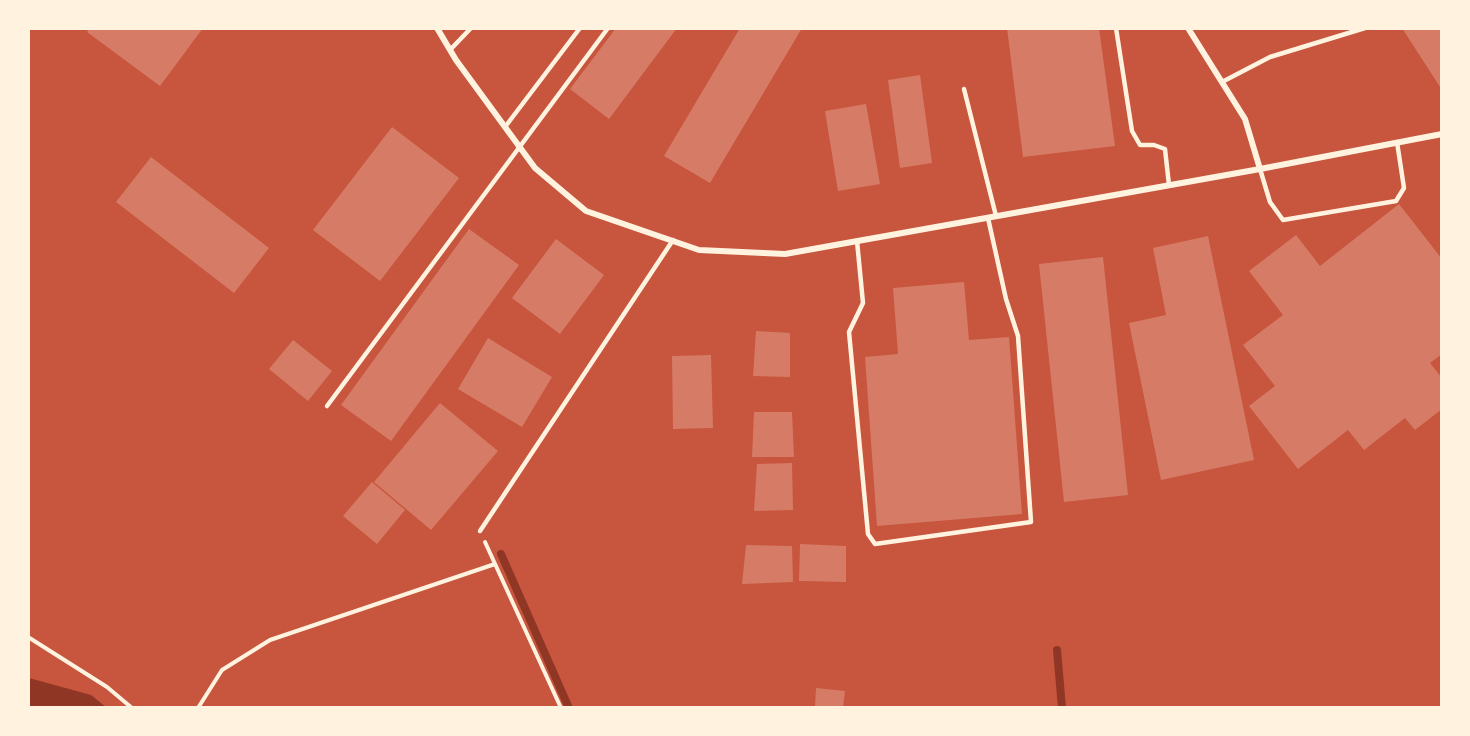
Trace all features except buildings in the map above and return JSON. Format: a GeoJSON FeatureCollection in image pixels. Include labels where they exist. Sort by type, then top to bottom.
{"type":"FeatureCollection","features":[{"type":"Feature","properties":{"kind":"street"},"geometry":{"type":"LineString","coordinates":[[437,28],[450,50],[535,168],[586,211],[699,250],[785,254],[1442,134]]}},
{"type":"Feature","properties":{"kind":"street"},"geometry":{"type":"LineString","coordinates":[[1188,28],[1245,119],[1260,169]]}},
{"type":"Feature","properties":{"kind":"lane"},"geometry":{"type":"LineString","coordinates":[[450,50],[471,28]]}},
{"type":"Feature","properties":{"kind":"lane"},"geometry":{"type":"LineString","coordinates":[[505,127],[580,28]]}},
{"type":"Feature","properties":{"kind":"lane"},"geometry":{"type":"LineString","coordinates":[[327,406],[608,28]]}},
{"type":"Feature","properties":{"kind":"lane"},"geometry":{"type":"LineString","coordinates":[[1116,28],[1132,131],[1140,145],[1154,145],[1165,149],[1169,185]]}},
{"type":"Feature","properties":{"kind":"lane"},"geometry":{"type":"LineString","coordinates":[[1222,82],[1270,57],[1365,28]]}},
{"type":"Feature","properties":{"kind":"lane"},"geometry":{"type":"LineString","coordinates":[[964,88],[996,216]]}},
{"type":"Feature","properties":{"kind":"lane"},"geometry":{"type":"LineString","coordinates":[[1260,169],[1270,202],[1283,220],[1396,201],[1404,188],[1397,142]]}},
{"type":"Feature","properties":{"kind":"lane"},"geometry":{"type":"LineString","coordinates":[[857,241],[863,303],[849,332],[868,534],[875,544],[1031,522],[1018,336],[1006,299],[988,218]]}},
{"type":"Feature","properties":{"kind":"lane"},"geometry":{"type":"LineString","coordinates":[[480,531],[673,240]]}},
{"type":"Feature","properties":{"kind":"path"},"geometry":{"type":"LineString","coordinates":[[480,531],[561,708]]}},
{"type":"Feature","properties":{"kind":"path"},"geometry":{"type":"LineString","coordinates":[[198,708],[222,670],[270,640],[495,564]]}},
{"type":"Feature","properties":{"kind":"path"},"geometry":{"type":"LineString","coordinates":[[28,637],[107,687],[132,708]]}},
{"type":"Feature","properties":{"kind":"shaded area"},"geometry":{"type":"Polygon","coordinates":[[[29,678],[91,695],[106,707],[29,707],[29,678]]]}},
{"type":"Feature","properties":{"kind":"waterway"},"geometry":{"type":"LineString","coordinates":[[501,554],[569,708]]}},
{"type":"Feature","properties":{"kind":"waterway"},"geometry":{"type":"LineString","coordinates":[[1057,650],[1062,708]]}}]}
